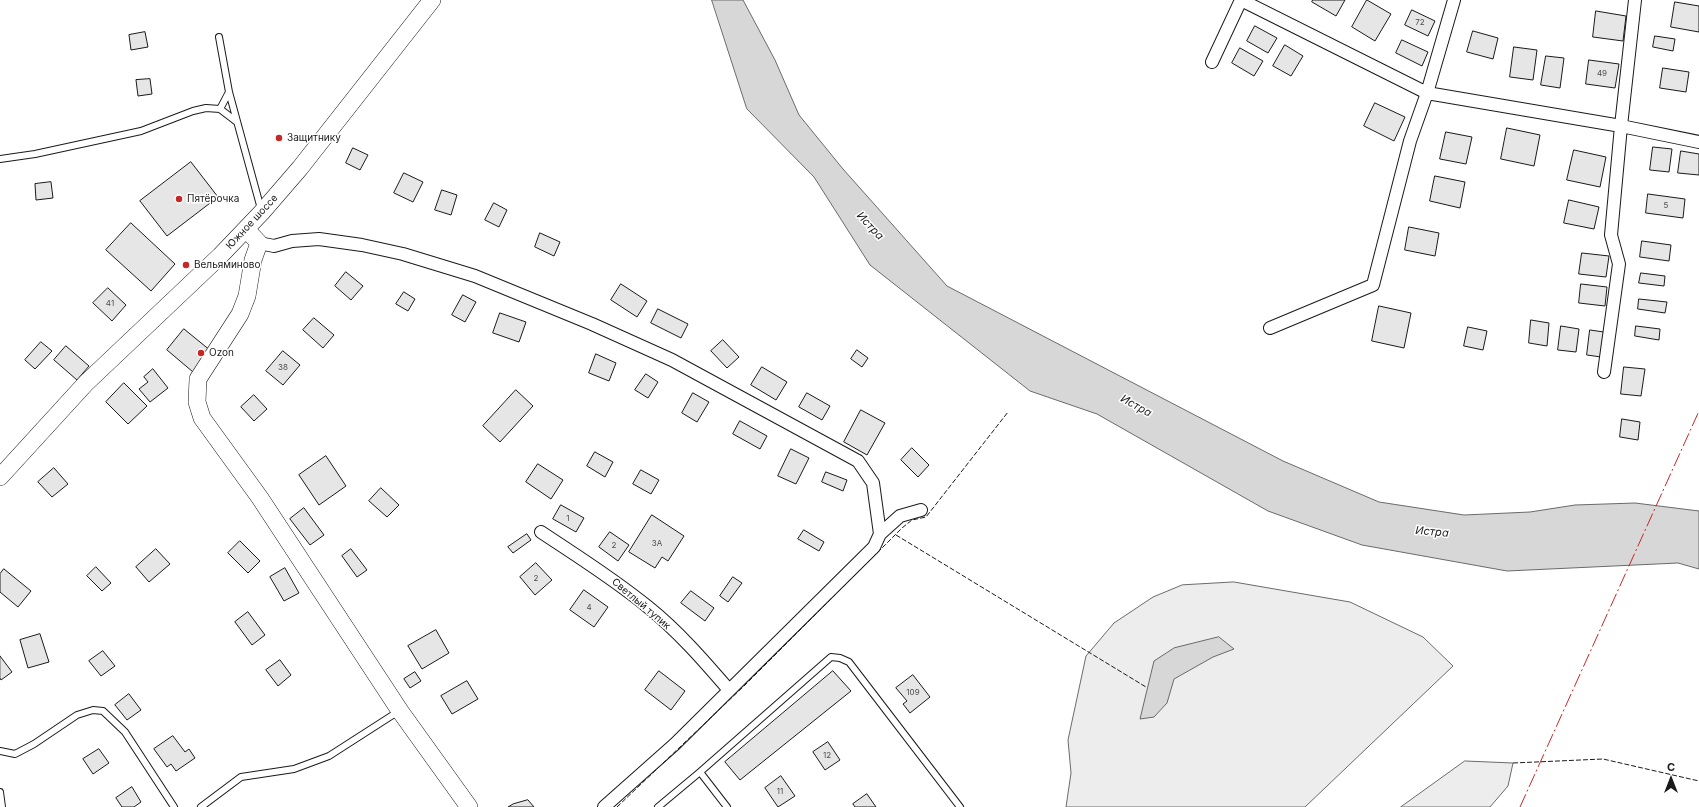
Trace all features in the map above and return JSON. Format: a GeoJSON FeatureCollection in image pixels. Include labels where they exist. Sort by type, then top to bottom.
{"type":"FeatureCollection","features":[{"type":"Feature","properties":{"kind":"street","name":"Южное шоссе"},"geometry":{"type":"LineString","coordinates":[[0,477],[86,384],[262,212],[300,168],[432,0]]}},
{"type":"Feature","properties":{"kind":"street"},"geometry":{"type":"LineString","coordinates":[[1212,62],[1241,0],[1427,92],[1620,126],[1699,142]]}},
{"type":"Feature","properties":{"kind":"street"},"geometry":{"type":"LineString","coordinates":[[1270,328],[1373,285],[1410,141],[1427,92],[1454,0]]}},
{"type":"Feature","properties":{"kind":"street"},"geometry":{"type":"LineString","coordinates":[[1604,372],[1619,264],[1611,234],[1620,126],[1635,0]]}},
{"type":"Feature","properties":{"kind":"street"},"geometry":{"type":"LineString","coordinates":[[246,229],[259,243],[274,246],[292,241],[319,239],[362,245],[403,254],[475,276],[592,324],[672,360],[858,461],[873,483],[880,534]]}},
{"type":"Feature","properties":{"kind":"street"},"geometry":{"type":"LineString","coordinates":[[259,243],[253,260],[247,296],[240,314],[198,379],[197,402],[202,418],[260,498],[400,711],[469,807]]}},
{"type":"Feature","properties":{"kind":"street"},"geometry":{"type":"LineString","coordinates":[[604,807],[675,744],[842,581],[874,547],[880,534],[900,516],[922,510]]}},
{"type":"Feature","properties":{"kind":"street","name":"Светлый тупик"},"geometry":{"type":"LineString","coordinates":[[541,532],[612,579],[650,608],[701,657],[729,690]]}},
{"type":"Feature","properties":{"kind":"lane"},"geometry":{"type":"LineString","coordinates":[[219,38],[229,92],[262,212]]}},
{"type":"Feature","properties":{"kind":"lane"},"geometry":{"type":"LineString","coordinates":[[220,109],[229,92]]}},
{"type":"Feature","properties":{"kind":"lane"},"geometry":{"type":"LineString","coordinates":[[0,159],[35,154],[141,131],[193,111],[206,108],[220,109],[237,122]]}},
{"type":"Feature","properties":{"kind":"lane"},"geometry":{"type":"LineString","coordinates":[[658,807],[831,658],[840,658],[848,662],[960,807]]}},
{"type":"Feature","properties":{"kind":"lane"},"geometry":{"type":"LineString","coordinates":[[0,751],[15,754],[34,744],[77,715],[93,710],[103,711],[125,732],[174,807]]}},
{"type":"Feature","properties":{"kind":"lane"},"geometry":{"type":"LineString","coordinates":[[201,807],[241,777],[294,768],[329,756],[400,711]]}},
{"type":"Feature","properties":{"kind":"lane"},"geometry":{"type":"LineString","coordinates":[[700,772],[727,807]]}},
{"type":"Feature","properties":{"kind":"lane"},"geometry":{"type":"LineString","coordinates":[[0,792],[2,807]]}},
{"type":"Feature","properties":{"kind":"shaded area"},"geometry":{"type":"Polygon","coordinates":[[[1234,582],[1350,602],[1423,637],[1453,666],[1305,807],[1066,807],[1071,773],[1068,740],[1086,656],[1114,623],[1153,597],[1182,585],[1234,582]]]}},
{"type":"Feature","properties":{"kind":"shaded area"},"geometry":{"type":"Polygon","coordinates":[[[1465,761],[1513,763],[1508,786],[1490,807],[1401,807],[1465,761]]]}},
{"type":"Feature","properties":{"kind":"water","name":"Истра"},"geometry":{"type":"Polygon","coordinates":[[[712,0],[743,0],[775,60],[799,115],[843,169],[947,286],[1283,461],[1379,502],[1464,515],[1530,512],[1575,505],[1635,503],[1699,511],[1699,569],[1678,563],[1507,571],[1362,545],[1268,511],[1097,414],[1030,391],[870,265],[814,177],[747,109],[712,0]]]}},
{"type":"Feature","properties":{"kind":"water"},"geometry":{"type":"Polygon","coordinates":[[[1219,637],[1234,649],[1213,657],[1174,679],[1167,703],[1154,717],[1140,719],[1154,661],[1174,648],[1219,637]]]}},
{"type":"Feature","properties":{"kind":"building"},"geometry":{"type":"Polygon","coordinates":[[[1313,0],[1345,0],[1336,16],[1312,2],[1313,0]]]}},
{"type":"Feature","properties":{"kind":"building"},"geometry":{"type":"Polygon","coordinates":[[[1367,0],[1391,14],[1375,41],[1352,27],[1367,0]]]}},
{"type":"Feature","properties":{"kind":"building"},"geometry":{"type":"Polygon","coordinates":[[[1675,2],[1699,6],[1699,32],[1671,27],[1675,2]]]}},
{"type":"Feature","properties":{"kind":"building"},"geometry":{"type":"Polygon","coordinates":[[[1412,10],[1435,21],[1428,36],[1405,25],[1412,10]]]}},
{"type":"Feature","properties":{"kind":"building"},"geometry":{"type":"Polygon","coordinates":[[[1596,11],[1626,16],[1623,41],[1593,37],[1596,11]]]}},
{"type":"Feature","properties":{"kind":"building"},"geometry":{"type":"Polygon","coordinates":[[[1255,26],[1277,38],[1268,53],[1247,41],[1255,26]]]}},
{"type":"Feature","properties":{"kind":"building"},"geometry":{"type":"Polygon","coordinates":[[[1473,31],[1498,38],[1493,59],[1467,52],[1473,31]]]}},
{"type":"Feature","properties":{"kind":"building"},"geometry":{"type":"Polygon","coordinates":[[[145,32],[148,47],[131,50],[129,35],[145,32]]]}},
{"type":"Feature","properties":{"kind":"building"},"geometry":{"type":"Polygon","coordinates":[[[1655,36],[1675,39],[1673,51],[1653,47],[1655,36]]]}},
{"type":"Feature","properties":{"kind":"building"},"geometry":{"type":"Polygon","coordinates":[[[1402,40],[1428,52],[1422,66],[1396,53],[1402,40]]]}},
{"type":"Feature","properties":{"kind":"building"},"geometry":{"type":"Polygon","coordinates":[[[1285,45],[1303,56],[1291,76],[1273,66],[1285,45]]]}},
{"type":"Feature","properties":{"kind":"building"},"geometry":{"type":"Polygon","coordinates":[[[1514,47],[1537,50],[1533,80],[1510,77],[1514,47]]]}},
{"type":"Feature","properties":{"kind":"building"},"geometry":{"type":"Polygon","coordinates":[[[1240,48],[1263,61],[1254,76],[1232,63],[1240,48]]]}},
{"type":"Feature","properties":{"kind":"building"},"geometry":{"type":"Polygon","coordinates":[[[1546,56],[1564,58],[1560,88],[1541,85],[1546,56]]]}},
{"type":"Feature","properties":{"kind":"building"},"geometry":{"type":"Polygon","coordinates":[[[1589,60],[1619,64],[1615,88],[1586,84],[1589,60]]]}},
{"type":"Feature","properties":{"kind":"building"},"geometry":{"type":"Polygon","coordinates":[[[1663,68],[1689,72],[1686,92],[1660,88],[1663,68]]]}},
{"type":"Feature","properties":{"kind":"building"},"geometry":{"type":"Polygon","coordinates":[[[150,79],[152,94],[138,96],[136,80],[150,79]]]}},
{"type":"Feature","properties":{"kind":"building"},"geometry":{"type":"Polygon","coordinates":[[[1375,103],[1405,117],[1394,141],[1364,126],[1375,103]]]}},
{"type":"Feature","properties":{"kind":"building"},"geometry":{"type":"Polygon","coordinates":[[[1507,128],[1540,135],[1534,166],[1501,159],[1507,128]]]}},
{"type":"Feature","properties":{"kind":"building"},"geometry":{"type":"Polygon","coordinates":[[[1446,132],[1472,137],[1466,164],[1440,159],[1446,132]]]}},
{"type":"Feature","properties":{"kind":"building"},"geometry":{"type":"Polygon","coordinates":[[[1653,147],[1672,149],[1669,172],[1650,170],[1653,147]]]}},
{"type":"Feature","properties":{"kind":"building"},"geometry":{"type":"Polygon","coordinates":[[[353,148],[368,155],[360,170],[346,163],[353,148]]]}},
{"type":"Feature","properties":{"kind":"building"},"geometry":{"type":"Polygon","coordinates":[[[1574,150],[1606,157],[1600,187],[1567,180],[1574,150]]]}},
{"type":"Feature","properties":{"kind":"building"},"geometry":{"type":"Polygon","coordinates":[[[1681,151],[1699,154],[1699,175],[1678,173],[1681,151]]]}},
{"type":"Feature","properties":{"kind":"building","name":"Пятёрочка"},"geometry":{"type":"Polygon","coordinates":[[[191,162],[218,197],[167,236],[140,201],[191,162]]]}},
{"type":"Feature","properties":{"kind":"building"},"geometry":{"type":"Polygon","coordinates":[[[404,173],[423,182],[413,202],[394,193],[404,173]]]}},
{"type":"Feature","properties":{"kind":"building"},"geometry":{"type":"Polygon","coordinates":[[[1435,176],[1465,182],[1460,208],[1430,201],[1435,176]]]}},
{"type":"Feature","properties":{"kind":"building"},"geometry":{"type":"Polygon","coordinates":[[[51,182],[53,198],[36,200],[35,184],[51,182]]]}},
{"type":"Feature","properties":{"kind":"building"},"geometry":{"type":"Polygon","coordinates":[[[442,190],[457,195],[451,215],[435,210],[442,190]]]}},
{"type":"Feature","properties":{"kind":"building"},"geometry":{"type":"Polygon","coordinates":[[[1648,194],[1685,199],[1683,218],[1646,213],[1648,194]]]}},
{"type":"Feature","properties":{"kind":"building"},"geometry":{"type":"Polygon","coordinates":[[[1569,200],[1599,207],[1594,229],[1564,223],[1569,200]]]}},
{"type":"Feature","properties":{"kind":"building"},"geometry":{"type":"Polygon","coordinates":[[[494,203],[507,210],[499,227],[485,220],[494,203]]]}},
{"type":"Feature","properties":{"kind":"building"},"geometry":{"type":"Polygon","coordinates":[[[131,223],[175,264],[151,291],[106,250],[131,223]]]}},
{"type":"Feature","properties":{"kind":"building"},"geometry":{"type":"Polygon","coordinates":[[[1409,227],[1439,233],[1435,256],[1405,250],[1409,227]]]}},
{"type":"Feature","properties":{"kind":"building"},"geometry":{"type":"Polygon","coordinates":[[[540,233],[560,242],[554,256],[535,247],[540,233]]]}},
{"type":"Feature","properties":{"kind":"building"},"geometry":{"type":"Polygon","coordinates":[[[1642,241],[1671,245],[1669,261],[1640,257],[1642,241]]]}},
{"type":"Feature","properties":{"kind":"building"},"geometry":{"type":"Polygon","coordinates":[[[1582,253],[1609,256],[1606,277],[1579,274],[1582,253]]]}},
{"type":"Feature","properties":{"kind":"building"},"geometry":{"type":"Polygon","coordinates":[[[346,272],[363,286],[351,300],[335,286],[346,272]]]}},
{"type":"Feature","properties":{"kind":"building"},"geometry":{"type":"Polygon","coordinates":[[[1641,273],[1665,276],[1664,286],[1639,283],[1641,273]]]}},
{"type":"Feature","properties":{"kind":"building"},"geometry":{"type":"Polygon","coordinates":[[[621,284],[647,301],[637,317],[611,300],[621,284]]]}},
{"type":"Feature","properties":{"kind":"building"},"geometry":{"type":"Polygon","coordinates":[[[1581,284],[1607,287],[1605,306],[1579,303],[1581,284]]]}},
{"type":"Feature","properties":{"kind":"building"},"geometry":{"type":"Polygon","coordinates":[[[108,288],[126,305],[112,321],[93,303],[108,288]]]}},
{"type":"Feature","properties":{"kind":"building"},"geometry":{"type":"Polygon","coordinates":[[[404,292],[415,299],[408,311],[396,304],[404,292]]]}},
{"type":"Feature","properties":{"kind":"building"},"geometry":{"type":"Polygon","coordinates":[[[463,295],[476,302],[465,322],[452,315],[463,295]]]}},
{"type":"Feature","properties":{"kind":"building"},"geometry":{"type":"Polygon","coordinates":[[[1639,299],[1667,302],[1665,313],[1638,309],[1639,299]]]}},
{"type":"Feature","properties":{"kind":"building"},"geometry":{"type":"Polygon","coordinates":[[[1379,306],[1411,313],[1404,348],[1372,341],[1379,306]]]}},
{"type":"Feature","properties":{"kind":"building"},"geometry":{"type":"Polygon","coordinates":[[[658,309],[688,324],[681,338],[651,323],[658,309]]]}},
{"type":"Feature","properties":{"kind":"building"},"geometry":{"type":"Polygon","coordinates":[[[500,313],[526,322],[519,342],[493,333],[500,313]]]}},
{"type":"Feature","properties":{"kind":"building"},"geometry":{"type":"Polygon","coordinates":[[[314,318],[334,335],[323,348],[303,330],[314,318]]]}},
{"type":"Feature","properties":{"kind":"building"},"geometry":{"type":"Polygon","coordinates":[[[1531,320],[1549,323],[1547,346],[1529,343],[1531,320]]]}},
{"type":"Feature","properties":{"kind":"building"},"geometry":{"type":"Polygon","coordinates":[[[1561,326],[1579,329],[1576,352],[1558,350],[1561,326]]]}},
{"type":"Feature","properties":{"kind":"building"},"geometry":{"type":"Polygon","coordinates":[[[1636,326],[1660,329],[1659,340],[1635,336],[1636,326]]]}},
{"type":"Feature","properties":{"kind":"building"},"geometry":{"type":"Polygon","coordinates":[[[1468,327],[1487,331],[1483,350],[1464,346],[1468,327]]]}},
{"type":"Feature","properties":{"kind":"building"},"geometry":{"type":"Polygon","coordinates":[[[184,329],[211,351],[193,372],[167,350],[184,329]]]}},
{"type":"Feature","properties":{"kind":"building"},"geometry":{"type":"Polygon","coordinates":[[[1590,330],[1604,332],[1601,357],[1587,355],[1590,330]]]}},
{"type":"Feature","properties":{"kind":"building"},"geometry":{"type":"Polygon","coordinates":[[[723,340],[739,357],[727,368],[711,351],[723,340]]]}},
{"type":"Feature","properties":{"kind":"building"},"geometry":{"type":"Polygon","coordinates":[[[41,342],[52,351],[35,369],[25,360],[41,342]]]}},
{"type":"Feature","properties":{"kind":"building"},"geometry":{"type":"Polygon","coordinates":[[[66,346],[89,366],[77,380],[54,360],[66,346]]]}},
{"type":"Feature","properties":{"kind":"building"},"geometry":{"type":"Polygon","coordinates":[[[857,350],[868,358],[862,367],[851,359],[857,350]]]}},
{"type":"Feature","properties":{"kind":"building"},"geometry":{"type":"Polygon","coordinates":[[[283,351],[300,365],[283,385],[266,371],[283,351]]]}},
{"type":"Feature","properties":{"kind":"building"},"geometry":{"type":"Polygon","coordinates":[[[596,354],[616,363],[609,381],[589,373],[596,354]]]}},
{"type":"Feature","properties":{"kind":"building"},"geometry":{"type":"Polygon","coordinates":[[[762,367],[787,382],[776,400],[751,385],[762,367]]]}},
{"type":"Feature","properties":{"kind":"building"},"geometry":{"type":"Polygon","coordinates":[[[1624,367],[1645,369],[1641,396],[1621,394],[1624,367]]]}},
{"type":"Feature","properties":{"kind":"building"},"geometry":{"type":"Polygon","coordinates":[[[153,369],[168,388],[150,402],[139,389],[148,382],[144,377],[153,369]]]}},
{"type":"Feature","properties":{"kind":"building"},"geometry":{"type":"Polygon","coordinates":[[[646,374],[658,382],[648,398],[635,390],[646,374]]]}},
{"type":"Feature","properties":{"kind":"building"},"geometry":{"type":"Polygon","coordinates":[[[124,383],[147,406],[128,424],[106,402],[124,383]]]}},
{"type":"Feature","properties":{"kind":"building"},"geometry":{"type":"Polygon","coordinates":[[[516,390],[533,406],[500,442],[483,426],[516,390]]]}},
{"type":"Feature","properties":{"kind":"building"},"geometry":{"type":"Polygon","coordinates":[[[693,393],[709,402],[697,422],[682,413],[693,393]]]}},
{"type":"Feature","properties":{"kind":"building"},"geometry":{"type":"Polygon","coordinates":[[[807,393],[830,406],[822,420],[799,407],[807,393]]]}},
{"type":"Feature","properties":{"kind":"building"},"geometry":{"type":"Polygon","coordinates":[[[254,395],[267,409],[254,421],[241,407],[254,395]]]}},
{"type":"Feature","properties":{"kind":"building"},"geometry":{"type":"Polygon","coordinates":[[[861,410],[885,423],[867,455],[844,442],[861,410]]]}},
{"type":"Feature","properties":{"kind":"building"},"geometry":{"type":"Polygon","coordinates":[[[1622,419],[1640,422],[1638,440],[1620,437],[1622,419]]]}},
{"type":"Feature","properties":{"kind":"building"},"geometry":{"type":"Polygon","coordinates":[[[740,421],[767,436],[760,449],[733,434],[740,421]]]}},
{"type":"Feature","properties":{"kind":"building"},"geometry":{"type":"Polygon","coordinates":[[[912,448],[929,465],[918,477],[901,460],[912,448]]]}},
{"type":"Feature","properties":{"kind":"building"},"geometry":{"type":"Polygon","coordinates":[[[791,449],[809,458],[796,484],[778,476],[791,449]]]}},
{"type":"Feature","properties":{"kind":"building"},"geometry":{"type":"Polygon","coordinates":[[[595,452],[613,462],[605,477],[587,466],[595,452]]]}},
{"type":"Feature","properties":{"kind":"building"},"geometry":{"type":"Polygon","coordinates":[[[326,456],[346,486],[319,505],[299,475],[326,456]]]}},
{"type":"Feature","properties":{"kind":"building"},"geometry":{"type":"Polygon","coordinates":[[[538,464],[563,480],[551,499],[526,482],[538,464]]]}},
{"type":"Feature","properties":{"kind":"building"},"geometry":{"type":"Polygon","coordinates":[[[54,468],[68,484],[52,497],[38,482],[54,468]]]}},
{"type":"Feature","properties":{"kind":"building"},"geometry":{"type":"Polygon","coordinates":[[[641,470],[659,480],[651,494],[633,484],[641,470]]]}},
{"type":"Feature","properties":{"kind":"building"},"geometry":{"type":"Polygon","coordinates":[[[826,472],[847,480],[843,491],[822,482],[826,472]]]}},
{"type":"Feature","properties":{"kind":"building"},"geometry":{"type":"Polygon","coordinates":[[[381,488],[399,505],[387,517],[369,501],[381,488]]]}},
{"type":"Feature","properties":{"kind":"building"},"geometry":{"type":"Polygon","coordinates":[[[561,505],[584,518],[576,532],[553,519],[561,505]]]}},
{"type":"Feature","properties":{"kind":"building"},"geometry":{"type":"Polygon","coordinates":[[[304,508],[324,535],[310,545],[290,519],[304,508]]]}},
{"type":"Feature","properties":{"kind":"building"},"geometry":{"type":"Polygon","coordinates":[[[652,515],[684,536],[668,561],[662,557],[655,568],[629,552],[652,515]]]}},
{"type":"Feature","properties":{"kind":"building"},"geometry":{"type":"Polygon","coordinates":[[[804,530],[824,542],[819,551],[798,539],[804,530]]]}},
{"type":"Feature","properties":{"kind":"building"},"geometry":{"type":"Polygon","coordinates":[[[610,532],[629,545],[618,561],[599,547],[610,532]]]}},
{"type":"Feature","properties":{"kind":"building"},"geometry":{"type":"Polygon","coordinates":[[[527,534],[531,540],[513,553],[508,547],[527,534]]]}},
{"type":"Feature","properties":{"kind":"building"},"geometry":{"type":"Polygon","coordinates":[[[240,541],[260,561],[248,573],[228,553],[240,541]]]}},
{"type":"Feature","properties":{"kind":"building"},"geometry":{"type":"Polygon","coordinates":[[[156,549],[170,564],[149,582],[136,567],[156,549]]]}},
{"type":"Feature","properties":{"kind":"building"},"geometry":{"type":"Polygon","coordinates":[[[351,549],[367,570],[357,577],[342,556],[351,549]]]}},
{"type":"Feature","properties":{"kind":"building"},"geometry":{"type":"Polygon","coordinates":[[[536,563],[552,580],[535,595],[520,577],[536,563]]]}},
{"type":"Feature","properties":{"kind":"building"},"geometry":{"type":"Polygon","coordinates":[[[96,567],[111,583],[102,591],[87,576],[96,567]]]}},
{"type":"Feature","properties":{"kind":"building"},"geometry":{"type":"Polygon","coordinates":[[[285,568],[299,593],[284,601],[270,577],[285,568]]]}},
{"type":"Feature","properties":{"kind":"building"},"geometry":{"type":"Polygon","coordinates":[[[4,569],[31,591],[18,607],[0,592],[0,574],[4,569]]]}},
{"type":"Feature","properties":{"kind":"building"},"geometry":{"type":"Polygon","coordinates":[[[733,577],[742,583],[728,602],[720,596],[733,577]]]}},
{"type":"Feature","properties":{"kind":"building"},"geometry":{"type":"Polygon","coordinates":[[[584,590],[608,607],[594,627],[570,610],[584,590]]]}},
{"type":"Feature","properties":{"kind":"building"},"geometry":{"type":"Polygon","coordinates":[[[691,591],[714,608],[705,621],[681,603],[691,591]]]}},
{"type":"Feature","properties":{"kind":"building"},"geometry":{"type":"Polygon","coordinates":[[[248,612],[265,635],[252,645],[235,622],[248,612]]]}},
{"type":"Feature","properties":{"kind":"building"},"geometry":{"type":"Polygon","coordinates":[[[436,630],[449,653],[422,669],[408,646],[436,630]]]}},
{"type":"Feature","properties":{"kind":"building"},"geometry":{"type":"Polygon","coordinates":[[[40,634],[49,662],[28,668],[20,640],[40,634]]]}},
{"type":"Feature","properties":{"kind":"building"},"geometry":{"type":"Polygon","coordinates":[[[103,651],[115,666],[101,676],[89,661],[103,651]]]}},
{"type":"Feature","properties":{"kind":"building"},"geometry":{"type":"Polygon","coordinates":[[[0,656],[12,672],[1,680],[0,678],[0,656]]]}},
{"type":"Feature","properties":{"kind":"building"},"geometry":{"type":"Polygon","coordinates":[[[280,660],[291,675],[278,686],[266,670],[280,660]]]}},
{"type":"Feature","properties":{"kind":"building"},"geometry":{"type":"Polygon","coordinates":[[[659,671],[685,691],[671,710],[645,690],[659,671]]]}},
{"type":"Feature","properties":{"kind":"building"},"geometry":{"type":"Polygon","coordinates":[[[833,671],[851,691],[740,780],[725,762],[833,671]]]}},
{"type":"Feature","properties":{"kind":"building"},"geometry":{"type":"Polygon","coordinates":[[[415,672],[421,681],[410,688],[404,679],[415,672]]]}},
{"type":"Feature","properties":{"kind":"building"},"geometry":{"type":"Polygon","coordinates":[[[913,675],[930,697],[910,713],[903,704],[907,701],[896,688],[913,675]]]}},
{"type":"Feature","properties":{"kind":"building"},"geometry":{"type":"Polygon","coordinates":[[[467,681],[478,699],[452,714],[441,696],[467,681]]]}},
{"type":"Feature","properties":{"kind":"building"},"geometry":{"type":"Polygon","coordinates":[[[129,694],[141,710],[127,720],[115,705],[129,694]]]}},
{"type":"Feature","properties":{"kind":"building"},"geometry":{"type":"Polygon","coordinates":[[[173,736],[185,752],[189,749],[195,758],[176,771],[171,764],[167,767],[154,749],[173,736]]]}},
{"type":"Feature","properties":{"kind":"building"},"geometry":{"type":"Polygon","coordinates":[[[828,742],[840,760],[825,770],[813,752],[828,742]]]}},
{"type":"Feature","properties":{"kind":"building"},"geometry":{"type":"Polygon","coordinates":[[[99,749],[109,763],[93,774],[83,759],[99,749]]]}},
{"type":"Feature","properties":{"kind":"building"},"geometry":{"type":"Polygon","coordinates":[[[781,776],[795,796],[778,807],[765,788],[781,776]]]}},
{"type":"Feature","properties":{"kind":"building"},"geometry":{"type":"Polygon","coordinates":[[[132,787],[141,802],[134,807],[122,807],[116,798],[132,787]]]}},
{"type":"Feature","properties":{"kind":"building"},"geometry":{"type":"Polygon","coordinates":[[[867,794],[876,807],[855,807],[853,804],[867,794]]]}},
{"type":"Feature","properties":{"kind":"building"},"geometry":{"type":"Polygon","coordinates":[[[528,800],[534,807],[508,807],[513,804],[528,800]]]}},
{"type":"Feature","properties":{"kind":"fence"},"geometry":{"type":"LineString","coordinates":[[617,807],[744,686],[902,528],[912,520],[926,517],[1008,412]]}},
{"type":"Feature","properties":{"kind":"fence"},"geometry":{"type":"LineString","coordinates":[[896,535],[1146,687]]}},
{"type":"Feature","properties":{"kind":"fence"},"geometry":{"type":"LineString","coordinates":[[1513,763],[1603,759],[1699,781]]}},
{"type":"Feature","properties":{"kind":"power"},"geometry":{"type":"LineString","coordinates":[[1520,807],[1699,411]]}},
{"type":"Feature","properties":{"kind":"place","name":"Защитнику"},"geometry":{"type":"Point","coordinates":[279,138]}},
{"type":"Feature","properties":{"kind":"place","name":"Пятёрочка"},"geometry":{"type":"Point","coordinates":[179,199]}},
{"type":"Feature","properties":{"kind":"place","name":"Вельяминово"},"geometry":{"type":"Point","coordinates":[186,265]}},
{"type":"Feature","properties":{"kind":"place","name":"Ozon"},"geometry":{"type":"Point","coordinates":[201,353]}}]}
